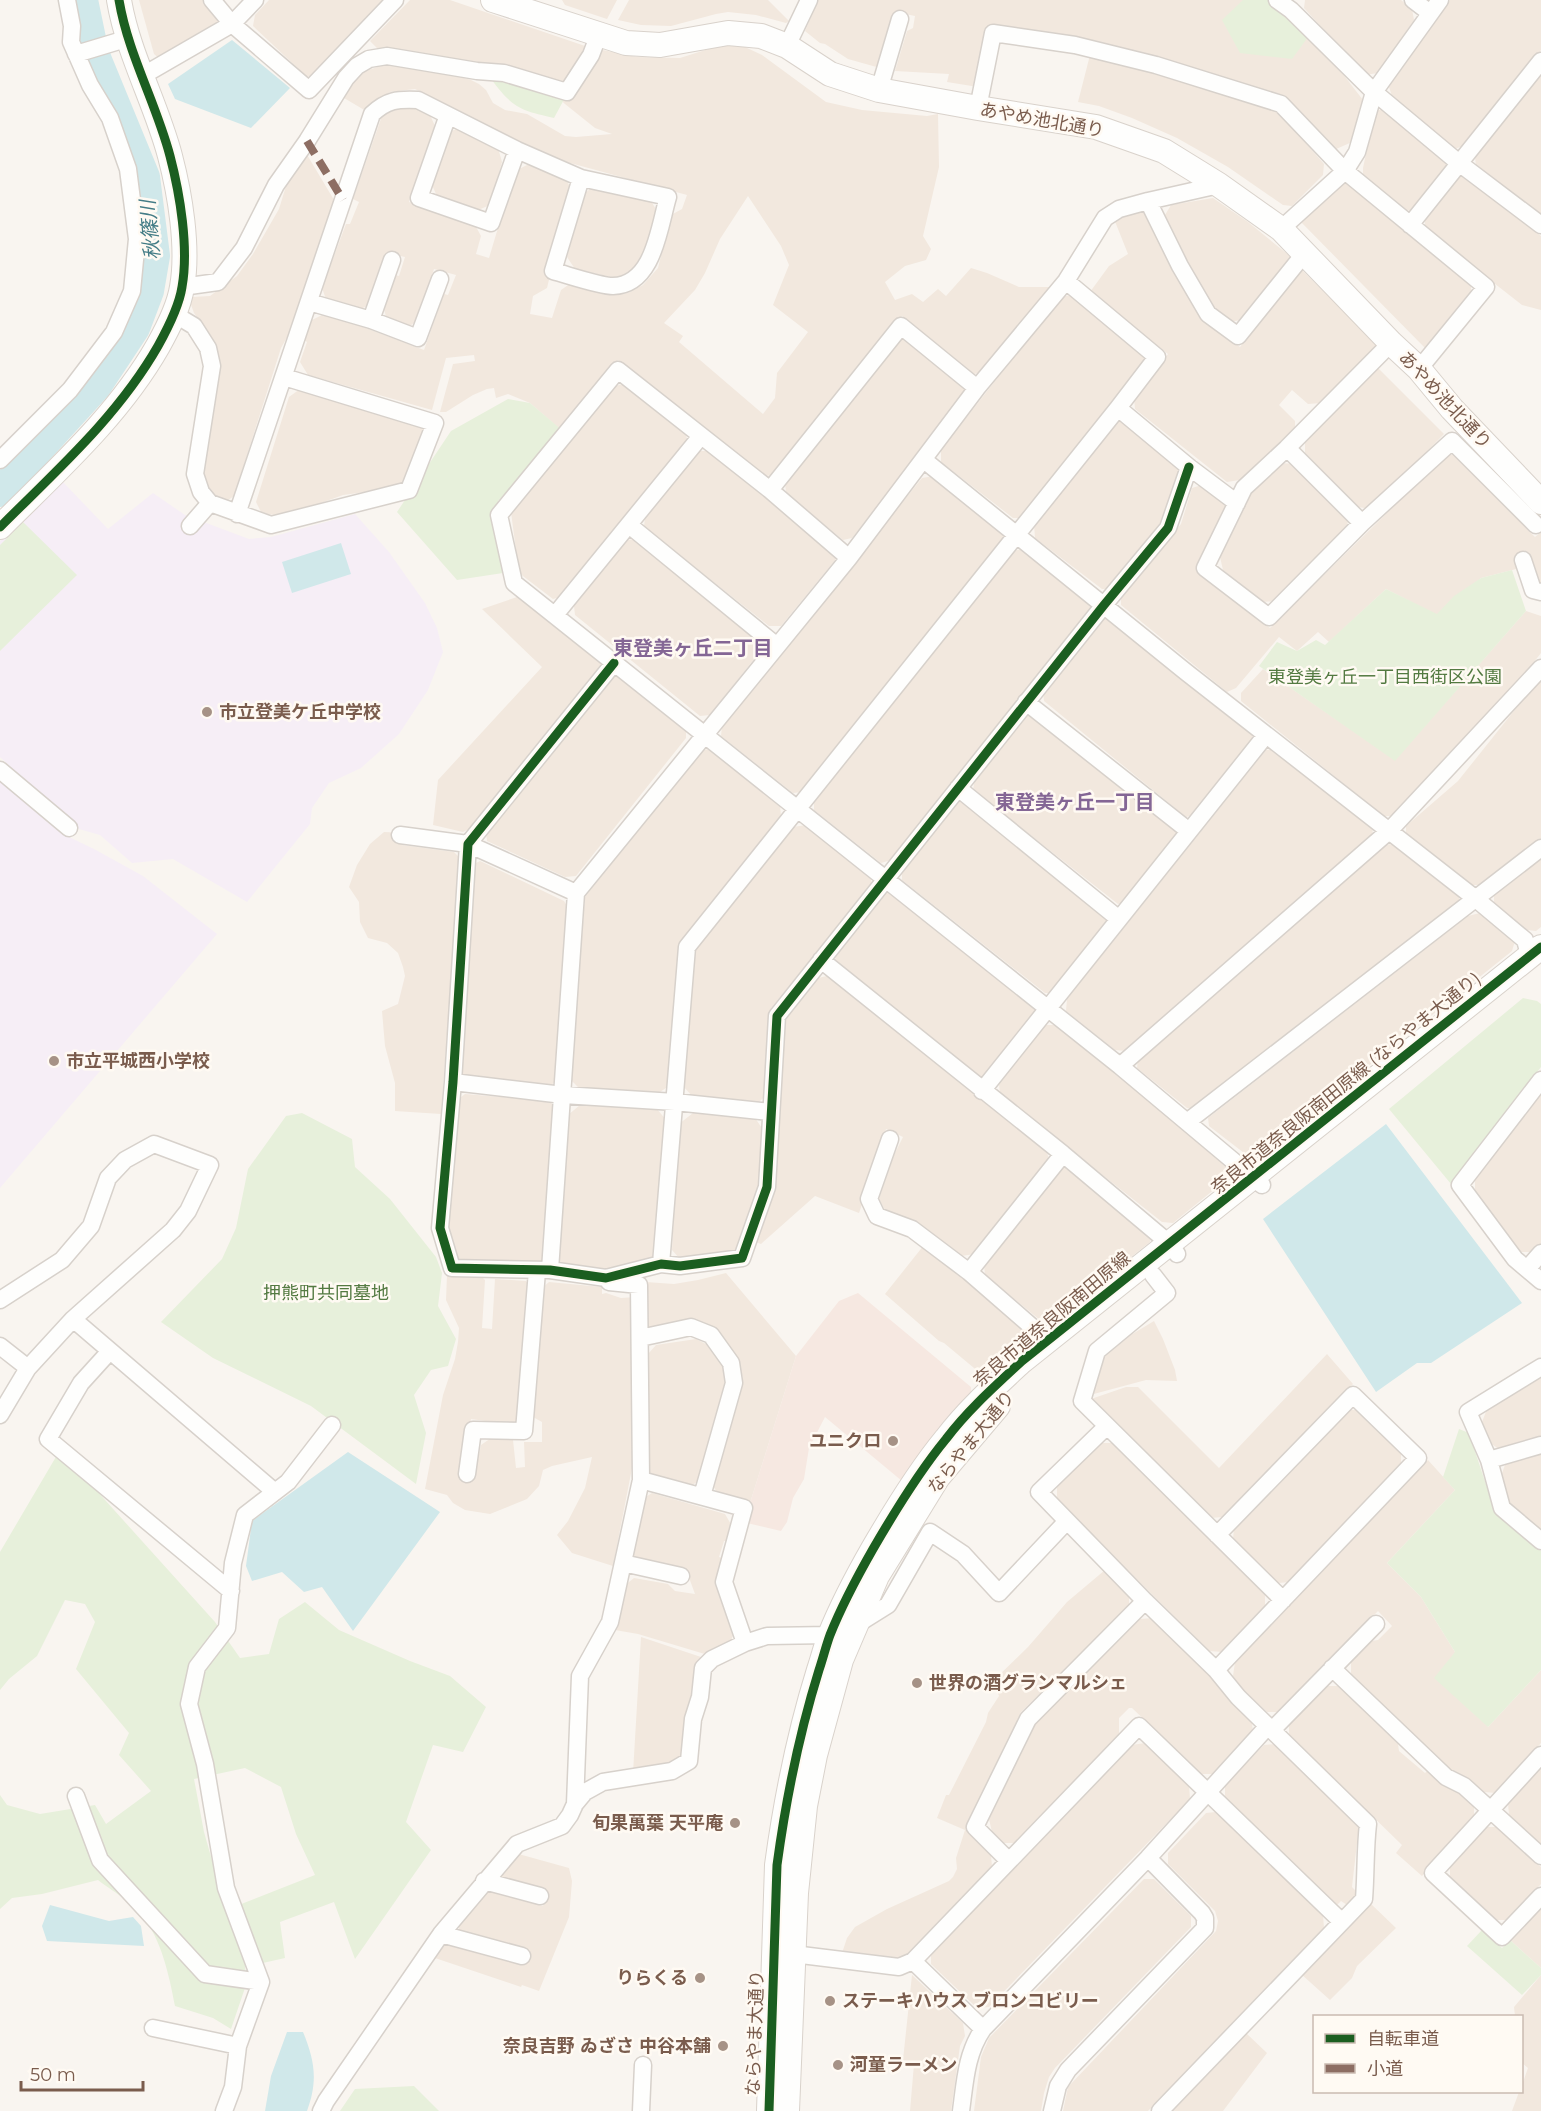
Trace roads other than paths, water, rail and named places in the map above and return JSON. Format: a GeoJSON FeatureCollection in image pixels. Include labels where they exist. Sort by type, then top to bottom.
{"type":"FeatureCollection","features":[{"type":"Feature","properties":{"kind":"street"},"geometry":{"type":"LineString","coordinates":[[0,460],[70,390],[114,332],[132,291],[137,239],[128,169],[110,118],[90,85],[71,42],[72,26],[67,0]]}},
{"type":"Feature","properties":{"kind":"street"},"geometry":{"type":"LineString","coordinates":[[0,527],[104,422],[148,363],[174,314],[182,287],[182,218],[176,184],[164,134],[129,38],[120,0]]}},
{"type":"Feature","properties":{"kind":"street"},"geometry":{"type":"LineString","coordinates":[[212,0],[232,24],[309,90],[395,0]]}},
{"type":"Feature","properties":{"kind":"street"},"geometry":{"type":"LineString","coordinates":[[142,76],[232,24],[255,0]]}},
{"type":"Feature","properties":{"kind":"street","name":"あやめ池北通り"},"geometry":{"type":"LineString","coordinates":[[494,0],[535,6],[626,43],[660,45],[728,33],[761,36],[788,46],[830,74],[879,90],[1096,127],[1164,151],[1219,185],[1281,229],[1390,343],[1419,369],[1539,513]]}},
{"type":"Feature","properties":{"kind":"street"},"geometry":{"type":"LineString","coordinates":[[788,46],[810,0]]}},
{"type":"Feature","properties":{"kind":"street"},"geometry":{"type":"LineString","coordinates":[[1281,229],[1345,171],[1357,152],[1374,92],[1435,7],[1413,0]]}},
{"type":"Feature","properties":{"kind":"street"},"geometry":{"type":"LineString","coordinates":[[1288,3],[1374,92],[1460,163],[1541,225]]}},
{"type":"Feature","properties":{"kind":"street"},"geometry":{"type":"LineString","coordinates":[[879,90],[900,19]]}},
{"type":"Feature","properties":{"kind":"street"},"geometry":{"type":"LineString","coordinates":[[978,108],[993,33],[1075,45],[1156,64],[1281,104],[1345,171],[1486,287],[1419,369]]}},
{"type":"Feature","properties":{"kind":"street"},"geometry":{"type":"LineString","coordinates":[[76,54],[129,38]]}},
{"type":"Feature","properties":{"kind":"street"},"geometry":{"type":"LineString","coordinates":[[182,287],[218,282],[244,248],[276,185],[346,78],[357,66],[369,59],[387,56],[401,57],[477,71],[504,73],[567,92],[591,55],[597,39]]}},
{"type":"Feature","properties":{"kind":"street"},"geometry":{"type":"LineString","coordinates":[[1410,225],[1541,61]]}},
{"type":"Feature","properties":{"kind":"street"},"geometry":{"type":"LineString","coordinates":[[237,514],[372,114],[383,104],[404,99],[418,100],[517,150],[581,178],[668,197],[649,263],[643,273],[632,282],[613,286],[554,271],[581,178]]}},
{"type":"Feature","properties":{"kind":"street"},"geometry":{"type":"LineString","coordinates":[[448,115],[419,198],[491,223],[517,150]]}},
{"type":"Feature","properties":{"kind":"street"},"geometry":{"type":"LineString","coordinates":[[467,1474],[473,1430],[525,1431],[563,1095],[576,893],[849,558],[977,388],[1066,281],[1105,218],[1119,209],[1219,185]]}},
{"type":"Feature","properties":{"kind":"street"},"geometry":{"type":"LineString","coordinates":[[1148,201],[1180,266],[1208,314],[1238,336],[1304,254]]}},
{"type":"Feature","properties":{"kind":"street"},"geometry":{"type":"LineString","coordinates":[[372,320],[392,260]]}},
{"type":"Feature","properties":{"kind":"street"},"geometry":{"type":"LineString","coordinates":[[309,302],[372,320],[418,338],[441,279]]}},
{"type":"Feature","properties":{"kind":"street"},"geometry":{"type":"LineString","coordinates":[[661,1264],[687,947],[1157,357],[1066,281]]}},
{"type":"Feature","properties":{"kind":"street"},"geometry":{"type":"LineString","coordinates":[[174,314],[194,326],[208,348],[212,366],[195,474],[201,492],[210,503],[271,525],[409,490],[435,423],[284,377]]}},
{"type":"Feature","properties":{"kind":"street"},"geometry":{"type":"LineString","coordinates":[[770,490],[901,326],[977,388]]}},
{"type":"Feature","properties":{"kind":"street"},"geometry":{"type":"LineString","coordinates":[[1390,343],[1287,448],[1244,488],[1205,568],[1269,617],[1362,523],[1452,441],[1539,513]]}},
{"type":"Feature","properties":{"kind":"street"},"geometry":{"type":"LineString","coordinates":[[849,558],[770,490],[618,370],[499,515],[514,583],[1120,1066],[1258,1181],[1538,960],[1525,940],[1476,899],[1266,735],[924,460]]}},
{"type":"Feature","properties":{"kind":"street"},"geometry":{"type":"LineString","coordinates":[[1118,408],[1189,467],[1237,503]]}},
{"type":"Feature","properties":{"kind":"street"},"geometry":{"type":"LineString","coordinates":[[555,615],[701,436]]}},
{"type":"Feature","properties":{"kind":"street"},"geometry":{"type":"LineString","coordinates":[[1287,448],[1362,523]]}},
{"type":"Feature","properties":{"kind":"street"},"geometry":{"type":"LineString","coordinates":[[614,663],[468,844],[453,1082],[440,1228],[452,1268],[544,1270],[606,1278],[661,1264],[680,1266],[742,1258],[767,1187],[777,1016],[1026,702],[1168,528],[1189,467]]}},
{"type":"Feature","properties":{"kind":"street"},"geometry":{"type":"LineString","coordinates":[[190,526],[210,503]]}},
{"type":"Feature","properties":{"kind":"street"},"geometry":{"type":"LineString","coordinates":[[629,525],[777,646]]}},
{"type":"Feature","properties":{"kind":"street"},"geometry":{"type":"LineString","coordinates":[[1523,560],[1533,590],[1541,592]]}},
{"type":"Feature","properties":{"kind":"street"},"geometry":{"type":"LineString","coordinates":[[1120,1066],[1389,831],[1541,668]]}},
{"type":"Feature","properties":{"kind":"street"},"geometry":{"type":"LineString","coordinates":[[1026,702],[1189,831]]}},
{"type":"Feature","properties":{"kind":"street"},"geometry":{"type":"LineString","coordinates":[[982,1091],[1266,735]]}},
{"type":"Feature","properties":{"kind":"street"},"geometry":{"type":"LineString","coordinates":[[0,770],[69,828]]}},
{"type":"Feature","properties":{"kind":"street"},"geometry":{"type":"LineString","coordinates":[[958,788],[1119,919]]}},
{"type":"Feature","properties":{"kind":"street"},"geometry":{"type":"LineString","coordinates":[[400,835],[468,844],[576,893]]}},
{"type":"Feature","properties":{"kind":"street"},"geometry":{"type":"LineString","coordinates":[[1187,1122],[1541,849]]}},
{"type":"Feature","properties":{"kind":"street"},"geometry":{"type":"LineString","coordinates":[[821,960],[1063,1154],[1174,1249]]}},
{"type":"Feature","properties":{"kind":"street"},"geometry":{"type":"LineString","coordinates":[[1541,1080],[1460,1185],[1515,1259],[1541,1281]]}},
{"type":"Feature","properties":{"kind":"street"},"geometry":{"type":"LineString","coordinates":[[453,1082],[563,1095],[675,1102],[770,1112]]}},
{"type":"Feature","properties":{"kind":"street"},"geometry":{"type":"LineString","coordinates":[[890,1139],[869,1199],[877,1216],[912,1229],[969,1272],[1047,1340]]}},
{"type":"Feature","properties":{"kind":"street"},"geometry":{"type":"LineString","coordinates":[[0,1300],[62,1260],[91,1226],[108,1178],[124,1160],[154,1144],[210,1165],[188,1211],[173,1230],[73,1320],[28,1368],[0,1415]]}},
{"type":"Feature","properties":{"kind":"street"},"geometry":{"type":"LineString","coordinates":[[969,1272],[1063,1154]]}},
{"type":"Feature","properties":{"kind":"street","name":"奈良市道奈良阪南田原線 (ならやま大通り)"},"geometry":{"type":"LineString","coordinates":[[1174,1249],[1258,1181]]}},
{"type":"Feature","properties":{"kind":"street","name":"ならやま大通り"},"geometry":{"type":"LineString","coordinates":[[769,2111],[783,1955],[796,1893],[805,1806],[841,1660],[877,1576],[938,1477],[982,1423],[1017,1386],[1153,1275],[1174,1249]]}},
{"type":"Feature","properties":{"kind":"street","name":"奈良市道奈良阪南田原線"},"geometry":{"type":"LineString","coordinates":[[783,1955],[777,1865],[781,1827],[807,1708],[830,1635],[861,1570],[911,1486],[946,1438],[984,1396],[1047,1340],[1174,1249]]}},
{"type":"Feature","properties":{"kind":"street"},"geometry":{"type":"LineString","coordinates":[[1527,1269],[1541,1253]]}},
{"type":"Feature","properties":{"kind":"street"},"geometry":{"type":"LineString","coordinates":[[1153,1275],[1167,1293],[1097,1351],[1082,1401],[1283,1600]]}},
{"type":"Feature","properties":{"kind":"street"},"geometry":{"type":"LineString","coordinates":[[575,1804],[580,1676],[610,1622],[641,1480],[639,1285],[608,1282],[606,1278]]}},
{"type":"Feature","properties":{"kind":"street"},"geometry":{"type":"LineString","coordinates":[[73,1320],[275,1492]]}},
{"type":"Feature","properties":{"kind":"street"},"geometry":{"type":"LineString","coordinates":[[639,1338],[691,1328],[711,1335],[731,1363],[734,1383],[702,1496]]}},
{"type":"Feature","properties":{"kind":"street"},"geometry":{"type":"LineString","coordinates":[[0,1346],[28,1368]]}},
{"type":"Feature","properties":{"kind":"street"},"geometry":{"type":"LineString","coordinates":[[110,1351],[81,1383],[48,1439],[231,1591]]}},
{"type":"Feature","properties":{"kind":"street"},"geometry":{"type":"LineString","coordinates":[[1541,1367],[1468,1412],[1489,1460],[1502,1508],[1541,1541]]}},
{"type":"Feature","properties":{"kind":"street"},"geometry":{"type":"LineString","coordinates":[[1216,1670],[1418,1458],[1353,1395],[1217,1535]]}},
{"type":"Feature","properties":{"kind":"street"},"geometry":{"type":"LineString","coordinates":[[224,2111],[233,2087],[238,2046],[261,1982],[226,1888],[205,1764],[189,1704],[197,1667],[227,1628],[233,1563],[245,1515],[288,1482],[333,1425]]}},
{"type":"Feature","properties":{"kind":"street"},"geometry":{"type":"LineString","coordinates":[[1106,1427],[1040,1492],[1144,1601],[1216,1670],[1238,1697],[1368,1824],[1364,1899],[1160,2111]]}},
{"type":"Feature","properties":{"kind":"street"},"geometry":{"type":"LineString","coordinates":[[1489,1460],[1541,1445]]}},
{"type":"Feature","properties":{"kind":"street"},"geometry":{"type":"LineString","coordinates":[[641,1480],[744,1508],[724,1581],[745,1642]]}},
{"type":"Feature","properties":{"kind":"street"},"geometry":{"type":"LineString","coordinates":[[321,2111],[441,1934],[517,1844],[562,1826],[585,1792],[603,1782],[672,1772],[689,1761],[693,1719],[700,1697],[703,1668],[712,1659],[745,1642],[767,1636],[830,1635],[856,1625],[888,1605],[930,1532],[963,1554],[999,1593],[1067,1521]]}},
{"type":"Feature","properties":{"kind":"street"},"geometry":{"type":"LineString","coordinates":[[623,1563],[681,1576]]}},
{"type":"Feature","properties":{"kind":"street"},"geometry":{"type":"LineString","coordinates":[[1009,1861],[975,1827],[1028,1719],[1144,1601]]}},
{"type":"Feature","properties":{"kind":"street"},"geometry":{"type":"LineString","coordinates":[[961,2111],[967,2063],[974,2043],[983,2029],[1148,1858],[1207,1792],[1376,1624]]}},
{"type":"Feature","properties":{"kind":"street"},"geometry":{"type":"LineString","coordinates":[[1332,1668],[1446,1777],[1464,1786],[1541,1857]]}},
{"type":"Feature","properties":{"kind":"street"},"geometry":{"type":"LineString","coordinates":[[783,1955],[899,1966],[913,1961],[1139,1726],[1342,1922]]}},
{"type":"Feature","properties":{"kind":"street"},"geometry":{"type":"LineString","coordinates":[[1541,1755],[1433,1873],[1502,1937],[1541,1896]]}},
{"type":"Feature","properties":{"kind":"street"},"geometry":{"type":"LineString","coordinates":[[76,1796],[100,1860],[205,1974],[261,1982]]}},
{"type":"Feature","properties":{"kind":"street"},"geometry":{"type":"LineString","coordinates":[[1052,2111],[1058,2086],[1068,2070],[1204,1928],[1203,1913],[1148,1858]]}},
{"type":"Feature","properties":{"kind":"street"},"geometry":{"type":"LineString","coordinates":[[484,1881],[540,1896]]}},
{"type":"Feature","properties":{"kind":"street"},"geometry":{"type":"LineString","coordinates":[[441,1934],[522,1956]]}},
{"type":"Feature","properties":{"kind":"street","name":"ならやま大通り"},"geometry":{"type":"LineString","coordinates":[[783,1955],[787,2111]]}},
{"type":"Feature","properties":{"kind":"street"},"geometry":{"type":"LineString","coordinates":[[913,1961],[983,2029]]}},
{"type":"Feature","properties":{"kind":"street"},"geometry":{"type":"LineString","coordinates":[[153,2028],[238,2046]]}},
{"type":"Feature","properties":{"kind":"street"},"geometry":{"type":"LineString","coordinates":[[641,2111],[643,2065]]}},
{"type":"Feature","properties":{"kind":"water"},"geometry":{"type":"Polygon","coordinates":[[[232,40],[290,88],[251,128],[175,99],[168,84],[232,40]]]}},
{"type":"Feature","properties":{"kind":"water"},"geometry":{"type":"Polygon","coordinates":[[[341,543],[351,574],[292,593],[282,562],[341,543]]]}},
{"type":"Feature","properties":{"kind":"water"},"geometry":{"type":"Polygon","coordinates":[[[1386,1124],[1522,1303],[1431,1363],[1417,1363],[1376,1392],[1263,1219],[1386,1124]]]}},
{"type":"Feature","properties":{"kind":"water"},"geometry":{"type":"Polygon","coordinates":[[[348,1452],[440,1512],[353,1631],[322,1587],[304,1592],[282,1572],[252,1581],[246,1566],[252,1521],[348,1452]]]}},
{"type":"Feature","properties":{"kind":"water"},"geometry":{"type":"Polygon","coordinates":[[[50,1905],[109,1921],[133,1917],[141,1926],[144,1946],[47,1941],[42,1926],[50,1905]]]}},
{"type":"Feature","properties":{"kind":"water"},"geometry":{"type":"Polygon","coordinates":[[[287,2032],[303,2032],[314,2071],[313,2090],[307,2111],[265,2111],[271,2076],[287,2032]]]}},
{"type":"Feature","properties":{"kind":"waterway","name":"秋篠川"},"geometry":{"type":"LineString","coordinates":[[0,492],[96,387],[135,328],[149,291],[155,256],[145,177],[94,53],[83,0]]}},
{"type":"Feature","properties":{"kind":"place","name":"市立登美ケ丘中学校"},"geometry":{"type":"Point","coordinates":[207,712]}},
{"type":"Feature","properties":{"kind":"place","name":"市立平城西小学校"},"geometry":{"type":"Point","coordinates":[54,1061]}},
{"type":"Feature","properties":{"kind":"place","name":"ユニクロ"},"geometry":{"type":"Point","coordinates":[893,1441]}},
{"type":"Feature","properties":{"kind":"place","name":"世界の酒グランマルシェ"},"geometry":{"type":"Point","coordinates":[917,1683]}},
{"type":"Feature","properties":{"kind":"place","name":"旬果萬葉 天平庵"},"geometry":{"type":"Point","coordinates":[735,1823]}},
{"type":"Feature","properties":{"kind":"place","name":"りらくる"},"geometry":{"type":"Point","coordinates":[700,1978]}},
{"type":"Feature","properties":{"kind":"place","name":"ステーキハウス ブロンコビリー"},"geometry":{"type":"Point","coordinates":[830,2001]}},
{"type":"Feature","properties":{"kind":"place","name":"奈良吉野 ゐざさ 中谷本舗"},"geometry":{"type":"Point","coordinates":[723,2046]}},
{"type":"Feature","properties":{"kind":"place","name":"河童ラーメン"},"geometry":{"type":"Point","coordinates":[838,2065]}},
{"type":"Feature","properties":{"kind":"district","name":"東登美ヶ丘二丁目"},"geometry":{"type":"Point","coordinates":[693,648]}},
{"type":"Feature","properties":{"kind":"district","name":"東登美ヶ丘一丁目"},"geometry":{"type":"Point","coordinates":[1075,802]}},
{"type":"Feature","properties":{"kind":"park label","name":"東登美ヶ丘一丁目西街区公園"},"geometry":{"type":"Point","coordinates":[1385,677]}},
{"type":"Feature","properties":{"kind":"park label","name":"押熊町共同墓地"},"geometry":{"type":"Point","coordinates":[326,1293]}}]}
